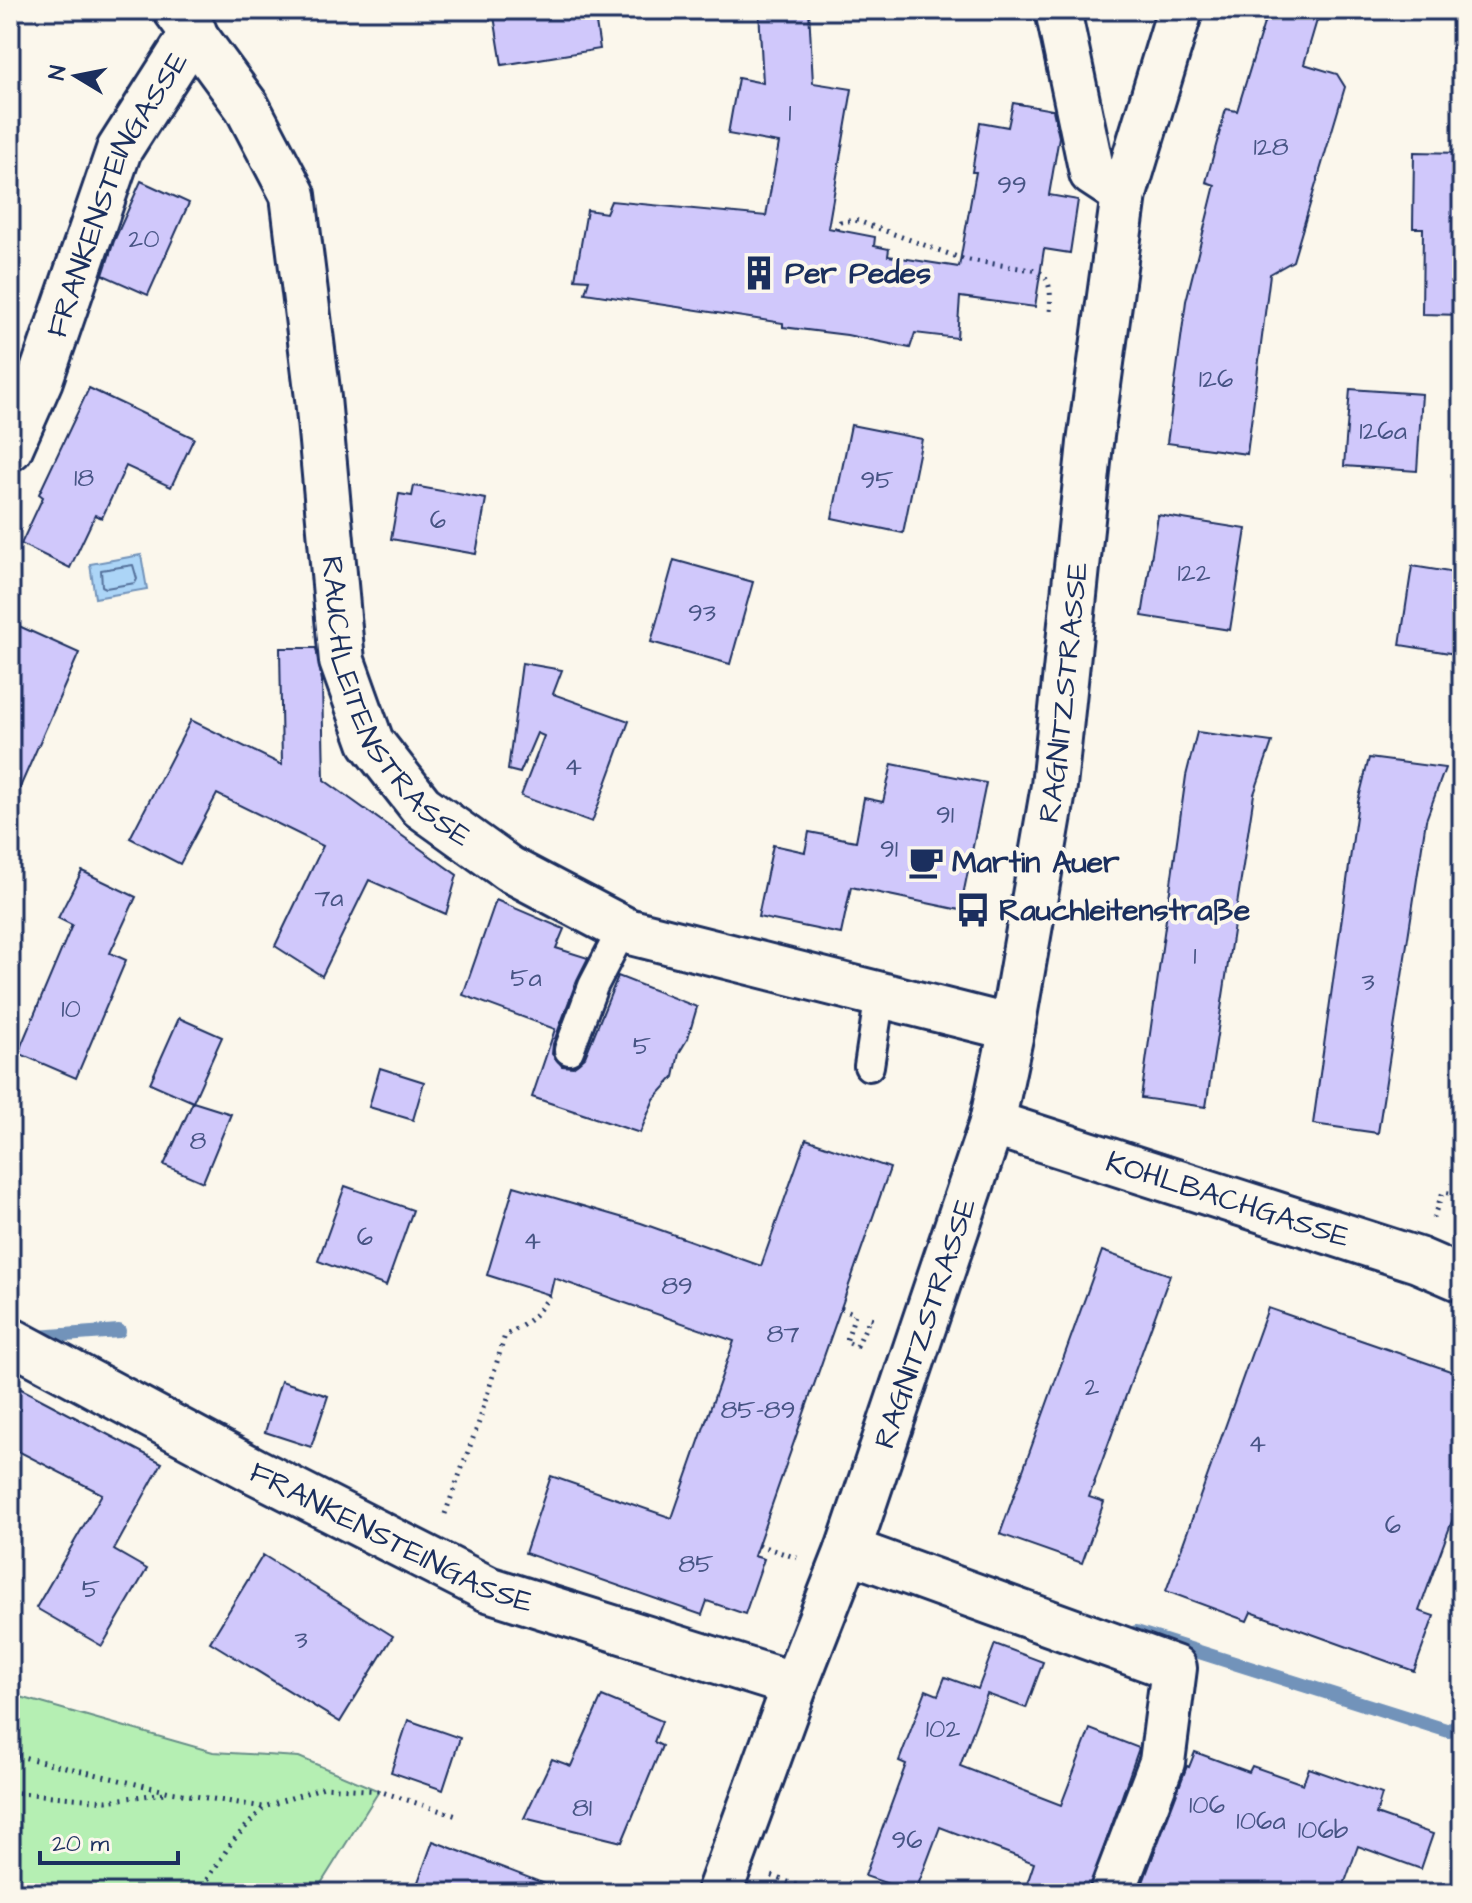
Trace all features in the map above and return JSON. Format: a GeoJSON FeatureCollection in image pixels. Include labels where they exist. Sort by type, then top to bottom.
{"type":"FeatureCollection","features":[{"type":"Feature","properties":{"kind":"street"},"geometry":{"type":"LineString","coordinates":[[1058,10],[1092,173],[1124,194]]}},
{"type":"Feature","properties":{"kind":"street","name":"RAGNITZSTRASSE"},"geometry":{"type":"LineString","coordinates":[[719,1893],[795,1685],[828,1556],[992,1123],[1012,1028],[1054,786],[1090,443],[1124,194],[1180,10]]}},
{"type":"Feature","properties":{"kind":"street","name":"FRANKENSTEINGASSE"},"geometry":{"type":"LineString","coordinates":[[10,448],[40,380],[119,150],[185,21]]}},
{"type":"Feature","properties":{"kind":"street","name":"RAUCHLEITENSTRASSE"},"geometry":{"type":"LineString","coordinates":[[185,21],[247,107],[293,195],[318,398],[342,661],[371,742],[421,806],[509,869],[623,928],[1012,1028]]}},
{"type":"Feature","properties":{"kind":"street","name":"KOHLBACHGASSE"},"geometry":{"type":"LineString","coordinates":[[992,1123],[1418,1260],[1462,1279]]}},
{"type":"Feature","properties":{"kind":"street","name":"FRANKENSTEINGASSE"},"geometry":{"type":"LineString","coordinates":[[10,1340],[255,1471],[488,1589],[795,1685]]}},
{"type":"Feature","properties":{"kind":"street"},"geometry":{"type":"LineString","coordinates":[[828,1556],[1174,1668],[1162,1762],[1112,1893]]}},
{"type":"Feature","properties":{"kind":"lane"},"geometry":{"type":"LineString","coordinates":[[569,1050],[593,986],[623,928]]}},
{"type":"Feature","properties":{"kind":"lane"},"geometry":{"type":"LineString","coordinates":[[869,1066],[880,994]]}},
{"type":"Feature","properties":{"kind":"path"},"geometry":{"type":"LineString","coordinates":[[836,229],[840,222],[855,220],[975,264],[1038,271],[1050,284],[1050,317]]}},
{"type":"Feature","properties":{"kind":"path"},"geometry":{"type":"LineString","coordinates":[[445,1514],[479,1422],[505,1335],[526,1325],[550,1295]]}},
{"type":"Feature","properties":{"kind":"path"},"geometry":{"type":"LineString","coordinates":[[841,1308],[855,1314],[846,1342],[857,1346],[866,1325]]}},
{"type":"Feature","properties":{"kind":"path"},"geometry":{"type":"LineString","coordinates":[[758,1545],[828,1556]]}},
{"type":"Feature","properties":{"kind":"path"},"geometry":{"type":"LineString","coordinates":[[10,1754],[170,1792],[264,1807],[324,1787],[379,1791],[460,1817]]}},
{"type":"Feature","properties":{"kind":"path"},"geometry":{"type":"LineString","coordinates":[[10,1792],[106,1801],[170,1792]]}},
{"type":"Feature","properties":{"kind":"path"},"geometry":{"type":"LineString","coordinates":[[199,1893],[231,1843],[264,1807]]}},
{"type":"Feature","properties":{"kind":"path"},"geometry":{"type":"LineString","coordinates":[[768,1875],[818,1893]]}},
{"type":"Feature","properties":{"kind":"green space"},"geometry":{"type":"Polygon","coordinates":[[[10,1694],[213,1752],[299,1757],[379,1791],[315,1893],[10,1893],[10,1694]]]}},
{"type":"Feature","properties":{"kind":"water"},"geometry":{"type":"Polygon","coordinates":[[[141,555],[147,589],[95,598],[90,564],[141,555]]]}},
{"type":"Feature","properties":{"kind":"building"},"geometry":{"type":"Polygon","coordinates":[[[493,10],[594,10],[600,49],[502,65],[493,10]]]}},
{"type":"Feature","properties":{"kind":"building"},"geometry":{"type":"Polygon","coordinates":[[[759,10],[809,10],[813,83],[852,89],[828,228],[875,237],[874,246],[889,249],[888,256],[959,267],[976,172],[972,172],[980,122],[1008,127],[1013,103],[1053,110],[1059,137],[1049,195],[1078,200],[1070,253],[1044,249],[1035,307],[960,297],[957,338],[915,333],[910,348],[847,335],[783,327],[783,323],[585,293],[589,280],[575,279],[587,210],[606,213],[611,201],[766,216],[779,143],[728,134],[738,78],[763,83],[759,10]]]}},
{"type":"Feature","properties":{"kind":"building"},"geometry":{"type":"Polygon","coordinates":[[[1268,10],[1320,10],[1304,64],[1337,74],[1345,87],[1293,261],[1270,274],[1247,454],[1167,443],[1186,301],[1215,185],[1206,182],[1226,109],[1237,111],[1268,10]]]}},
{"type":"Feature","properties":{"kind":"building"},"geometry":{"type":"Polygon","coordinates":[[[1414,152],[1462,153],[1462,315],[1422,314],[1423,228],[1413,228],[1414,152]]]}},
{"type":"Feature","properties":{"kind":"building"},"geometry":{"type":"Polygon","coordinates":[[[141,181],[189,203],[148,295],[103,275],[114,241],[141,181]]]}},
{"type":"Feature","properties":{"kind":"building"},"geometry":{"type":"Polygon","coordinates":[[[89,388],[194,438],[171,487],[126,466],[102,518],[95,515],[70,568],[21,544],[43,497],[39,494],[89,388]]]}},
{"type":"Feature","properties":{"kind":"building"},"geometry":{"type":"Polygon","coordinates":[[[1350,389],[1422,394],[1417,471],[1344,466],[1350,389]]]}},
{"type":"Feature","properties":{"kind":"building"},"geometry":{"type":"Polygon","coordinates":[[[851,425],[922,439],[903,533],[832,518],[851,425]]]}},
{"type":"Feature","properties":{"kind":"building"},"geometry":{"type":"Polygon","coordinates":[[[414,486],[486,499],[476,554],[391,539],[399,494],[412,496],[414,486]]]}},
{"type":"Feature","properties":{"kind":"building"},"geometry":{"type":"Polygon","coordinates":[[[1158,515],[1246,529],[1230,630],[1142,616],[1158,515]]]}},
{"type":"Feature","properties":{"kind":"building"},"geometry":{"type":"Polygon","coordinates":[[[674,560],[753,582],[730,664],[651,642],[674,560]]]}},
{"type":"Feature","properties":{"kind":"building"},"geometry":{"type":"Polygon","coordinates":[[[1412,566],[1462,574],[1462,655],[1400,645],[1412,566]]]}},
{"type":"Feature","properties":{"kind":"building"},"geometry":{"type":"Polygon","coordinates":[[[10,622],[79,653],[10,810],[10,622]]]}},
{"type":"Feature","properties":{"kind":"building"},"geometry":{"type":"Polygon","coordinates":[[[280,648],[316,648],[322,681],[324,780],[457,875],[446,914],[369,880],[322,976],[275,946],[323,846],[217,794],[180,864],[130,838],[191,720],[282,765],[280,648]]]}},
{"type":"Feature","properties":{"kind":"building"},"geometry":{"type":"Polygon","coordinates":[[[522,663],[562,670],[553,694],[629,721],[592,822],[521,796],[544,736],[537,733],[520,773],[508,770],[522,663]]]}},
{"type":"Feature","properties":{"kind":"building"},"geometry":{"type":"Polygon","coordinates":[[[1197,732],[1272,742],[1254,794],[1206,1107],[1141,1098],[1186,776],[1197,732]]]}},
{"type":"Feature","properties":{"kind":"building"},"geometry":{"type":"Polygon","coordinates":[[[1369,758],[1445,768],[1426,820],[1378,1133],[1313,1124],[1358,802],[1369,758]]]}},
{"type":"Feature","properties":{"kind":"building"},"geometry":{"type":"Polygon","coordinates":[[[892,764],[986,783],[960,910],[851,887],[841,934],[758,917],[773,845],[805,852],[809,832],[856,841],[864,798],[883,802],[892,764]]]}},
{"type":"Feature","properties":{"kind":"building"},"geometry":{"type":"Polygon","coordinates":[[[82,871],[136,897],[110,953],[126,960],[76,1078],[18,1053],[72,925],[58,918],[82,871]]]}},
{"type":"Feature","properties":{"kind":"building"},"geometry":{"type":"Polygon","coordinates":[[[496,900],[564,929],[556,948],[588,958],[553,1044],[552,1054],[562,1066],[573,1067],[585,1057],[618,976],[697,1007],[688,1038],[679,1053],[674,1077],[654,1099],[640,1133],[532,1097],[555,1029],[463,995],[496,900]]]}},
{"type":"Feature","properties":{"kind":"building"},"geometry":{"type":"Polygon","coordinates":[[[179,1018],[222,1037],[193,1102],[150,1083],[179,1018]]]}},
{"type":"Feature","properties":{"kind":"building"},"geometry":{"type":"Polygon","coordinates":[[[380,1068],[424,1082],[413,1120],[369,1107],[380,1068]]]}},
{"type":"Feature","properties":{"kind":"building"},"geometry":{"type":"Polygon","coordinates":[[[193,1102],[231,1114],[203,1182],[164,1165],[193,1102]]]}},
{"type":"Feature","properties":{"kind":"building"},"geometry":{"type":"Polygon","coordinates":[[[806,1139],[890,1168],[754,1556],[764,1559],[745,1614],[707,1601],[702,1615],[525,1553],[551,1476],[672,1518],[734,1341],[554,1278],[550,1295],[487,1275],[514,1186],[641,1223],[761,1266],[806,1139]]]}},
{"type":"Feature","properties":{"kind":"building"},"geometry":{"type":"Polygon","coordinates":[[[345,1186],[413,1210],[386,1286],[318,1261],[345,1186]]]}},
{"type":"Feature","properties":{"kind":"building"},"geometry":{"type":"Polygon","coordinates":[[[1102,1251],[1170,1275],[1089,1497],[1104,1502],[1082,1563],[1000,1534],[1102,1251]]]}},
{"type":"Feature","properties":{"kind":"building"},"geometry":{"type":"Polygon","coordinates":[[[1268,1308],[1462,1375],[1462,1494],[1419,1611],[1434,1616],[1414,1671],[1251,1612],[1247,1621],[1166,1591],[1268,1308]]]}},
{"type":"Feature","properties":{"kind":"building"},"geometry":{"type":"Polygon","coordinates":[[[281,1381],[328,1396],[311,1447],[265,1432],[281,1381]]]}},
{"type":"Feature","properties":{"kind":"building"},"geometry":{"type":"Polygon","coordinates":[[[10,1383],[162,1463],[114,1550],[147,1569],[102,1646],[36,1608],[102,1494],[10,1447],[10,1383]]]}},
{"type":"Feature","properties":{"kind":"building"},"geometry":{"type":"Polygon","coordinates":[[[263,1555],[393,1636],[340,1722],[210,1642],[263,1555]]]}},
{"type":"Feature","properties":{"kind":"building"},"geometry":{"type":"Polygon","coordinates":[[[995,1644],[1043,1662],[1026,1708],[987,1694],[960,1766],[1061,1805],[1090,1729],[1139,1748],[1088,1893],[1024,1893],[1034,1863],[940,1827],[915,1893],[865,1876],[906,1764],[899,1761],[926,1690],[938,1695],[945,1677],[978,1689],[995,1644]]]}},
{"type":"Feature","properties":{"kind":"building"},"geometry":{"type":"Polygon","coordinates":[[[602,1696],[662,1721],[654,1742],[662,1746],[622,1842],[524,1818],[552,1759],[571,1766],[602,1696]]]}},
{"type":"Feature","properties":{"kind":"building"},"geometry":{"type":"Polygon","coordinates":[[[408,1720],[460,1738],[443,1790],[391,1772],[408,1720]]]}},
{"type":"Feature","properties":{"kind":"building"},"geometry":{"type":"Polygon","coordinates":[[[1195,1752],[1249,1772],[1252,1766],[1303,1784],[1309,1768],[1382,1794],[1376,1814],[1433,1834],[1421,1869],[1358,1846],[1341,1893],[1139,1893],[1195,1752]]]}},
{"type":"Feature","properties":{"kind":"building"},"geometry":{"type":"Polygon","coordinates":[[[433,1841],[561,1890],[560,1893],[414,1893],[433,1841]]]}},
{"type":"Feature","properties":{"kind":"waterway"},"geometry":{"type":"LineString","coordinates":[[37,1337],[119,1331]]}},
{"type":"Feature","properties":{"kind":"waterway"},"geometry":{"type":"LineString","coordinates":[[1136,1632],[1449,1731],[1462,1720]]}},
{"type":"Feature","properties":{"kind":"place","name":"Per Pedes"},"geometry":{"type":"Point","coordinates":[759,273]}},
{"type":"Feature","properties":{"kind":"place","name":"Martin Auer"},"geometry":{"type":"Point","coordinates":[926,862]}},
{"type":"Feature","properties":{"kind":"place","name":"Rauchleitenstraße"},"geometry":{"type":"Point","coordinates":[973,910]}}]}
